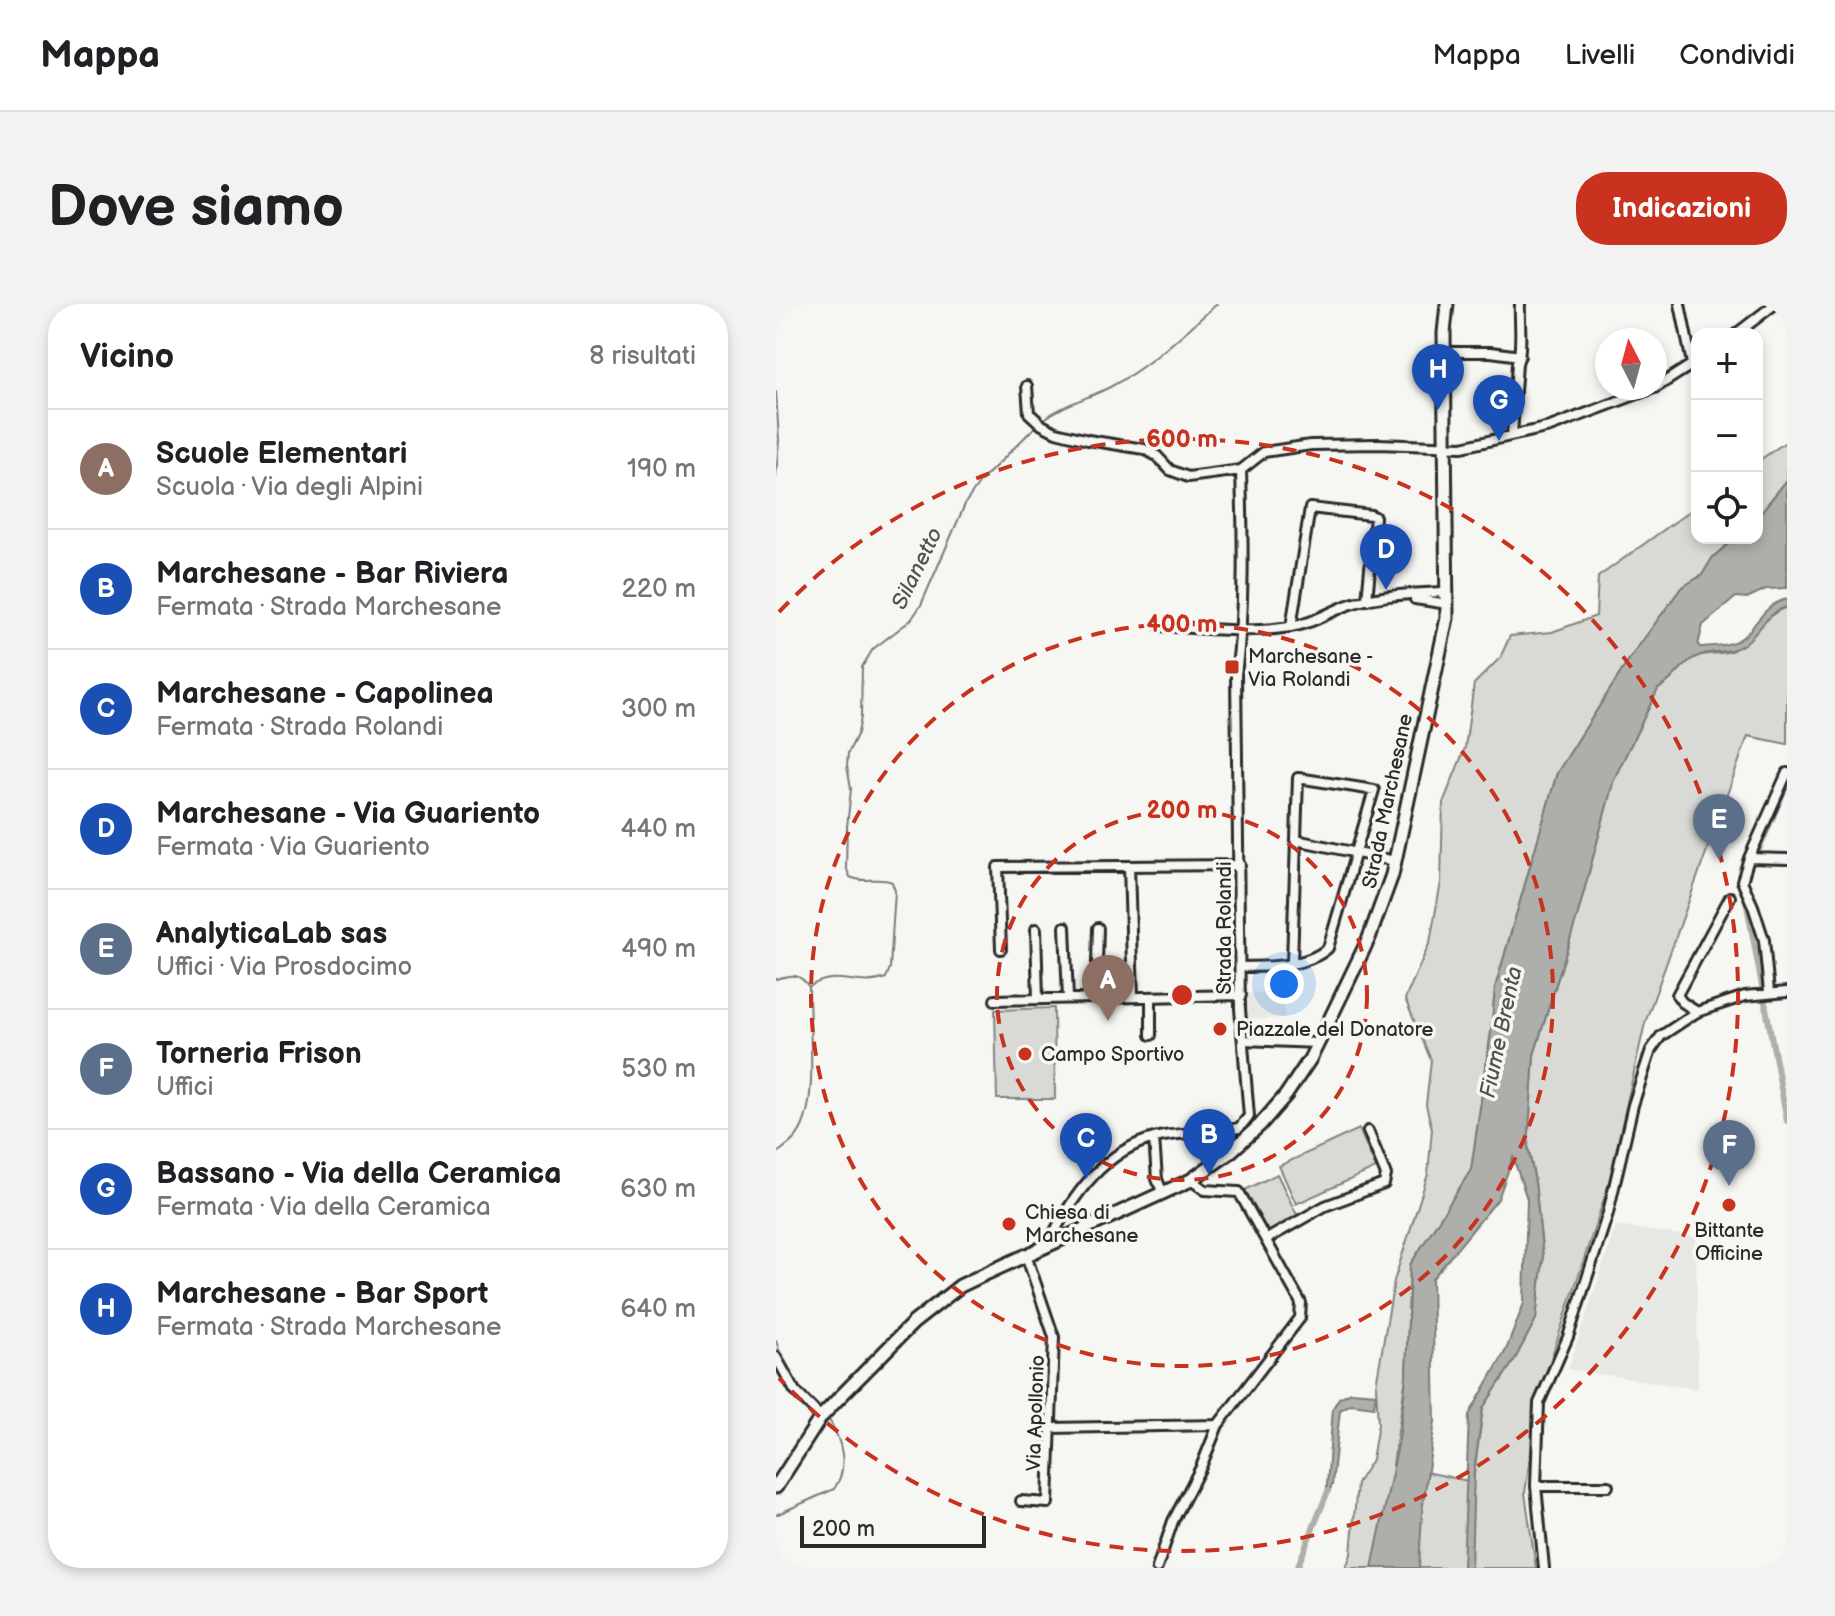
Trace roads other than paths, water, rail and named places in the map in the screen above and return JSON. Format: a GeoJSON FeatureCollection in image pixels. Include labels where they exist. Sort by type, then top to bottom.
{"type":"FeatureCollection","features":[{"type":"Feature","properties":{"kind":"main road","name":"Strada Marchesane"},"geometry":{"type":"LineString","coordinates":[[776,1487],[821,1417],[936,1303],[960,1286],[1049,1243],[1191,1180],[1229,1153],[1278,1104],[1310,1059],[1369,938],[1395,861],[1448,602],[1444,352],[1447,304]]}},
{"type":"Feature","properties":{"kind":"street"},"geometry":{"type":"LineString","coordinates":[[1512,435],[1520,356],[1520,304]]}},
{"type":"Feature","properties":{"kind":"street"},"geometry":{"type":"LineString","coordinates":[[1744,328],[1775,304]]}},
{"type":"Feature","properties":{"kind":"street"},"geometry":{"type":"LineString","coordinates":[[1683,305],[1691,344]]}},
{"type":"Feature","properties":{"kind":"street"},"geometry":{"type":"LineString","coordinates":[[1444,352],[1491,352],[1520,356]]}},
{"type":"Feature","properties":{"kind":"street"},"geometry":{"type":"LineString","coordinates":[[1667,380],[1691,365]]}},
{"type":"Feature","properties":{"kind":"street"},"geometry":{"type":"LineString","coordinates":[[1027,386],[1029,413],[1039,423],[1056,432],[1088,440],[1144,449],[1157,456],[1170,470],[1188,477],[1241,470],[1264,452],[1311,445],[1462,447],[1550,427],[1622,400]]}},
{"type":"Feature","properties":{"kind":"street","name":"Strada Rolandi"},"geometry":{"type":"LineString","coordinates":[[1241,470],[1244,550],[1242,629],[1236,675],[1240,967],[1247,1121]]}},
{"type":"Feature","properties":{"kind":"street"},"geometry":{"type":"LineString","coordinates":[[1291,627],[1310,508],[1375,517],[1367,600]]}},
{"type":"Feature","properties":{"kind":"street"},"geometry":{"type":"LineString","coordinates":[[1429,593],[1439,587],[1448,575]]}},
{"type":"Feature","properties":{"kind":"street"},"geometry":{"type":"LineString","coordinates":[[1159,626],[1291,627],[1367,600],[1440,592],[1448,602]]}},
{"type":"Feature","properties":{"kind":"street"},"geometry":{"type":"LineString","coordinates":[[1394,596],[1448,602]]}},
{"type":"Feature","properties":{"kind":"street"},"geometry":{"type":"LineString","coordinates":[[1764,993],[1764,940],[1742,881],[1787,773]]}},
{"type":"Feature","properties":{"kind":"street"},"geometry":{"type":"LineString","coordinates":[[1240,967],[1266,967],[1292,962],[1319,956],[1328,948],[1374,790],[1298,778],[1292,962]]}},
{"type":"Feature","properties":{"kind":"street"},"geometry":{"type":"LineString","coordinates":[[1296,840],[1395,861]]}},
{"type":"Feature","properties":{"kind":"street"},"geometry":{"type":"LineString","coordinates":[[1749,858],[1787,859]]}},
{"type":"Feature","properties":{"kind":"street"},"geometry":{"type":"LineString","coordinates":[[1001,949],[998,867],[1240,865]]}},
{"type":"Feature","properties":{"kind":"street"},"geometry":{"type":"LineString","coordinates":[[1129,866],[1133,997]]}},
{"type":"Feature","properties":{"kind":"street"},"geometry":{"type":"LineString","coordinates":[[1697,1012],[1677,999],[1677,995],[1730,897]]}},
{"type":"Feature","properties":{"kind":"street"},"geometry":{"type":"LineString","coordinates":[[1065,927],[1068,998]]}},
{"type":"Feature","properties":{"kind":"street"},"geometry":{"type":"LineString","coordinates":[[1096,998],[1098,928]]}},
{"type":"Feature","properties":{"kind":"street"},"geometry":{"type":"LineString","coordinates":[[1036,929],[1038,999]]}},
{"type":"Feature","properties":{"kind":"street"},"geometry":{"type":"LineString","coordinates":[[1544,1568],[1536,1486],[1539,1403],[1568,1337],[1608,1213],[1642,1071],[1661,1036],[1697,1012],[1728,1000],[1787,992]]}},
{"type":"Feature","properties":{"kind":"street"},"geometry":{"type":"LineString","coordinates":[[995,1000],[1241,995]]}},
{"type":"Feature","properties":{"kind":"street"},"geometry":{"type":"LineString","coordinates":[[1151,997],[1151,1035]]}},
{"type":"Feature","properties":{"kind":"street"},"geometry":{"type":"LineString","coordinates":[[1243,1040],[1318,1043]]}},
{"type":"Feature","properties":{"kind":"street"},"geometry":{"type":"LineString","coordinates":[[1049,1243],[1102,1165],[1119,1152],[1154,1138],[1239,1128],[1278,1104]]}},
{"type":"Feature","properties":{"kind":"street"},"geometry":{"type":"LineString","coordinates":[[1267,1239],[1325,1206],[1384,1184],[1386,1175],[1368,1131]]}},
{"type":"Feature","properties":{"kind":"street"},"geometry":{"type":"LineString","coordinates":[[1154,1138],[1157,1179],[1163,1194]]}},
{"type":"Feature","properties":{"kind":"street"},"geometry":{"type":"LineString","coordinates":[[1157,1568],[1173,1521],[1201,1467],[1218,1425],[1300,1318],[1301,1303],[1239,1192],[1205,1190],[1191,1180]]}},
{"type":"Feature","properties":{"kind":"street","name":"Via Apollonio"},"geometry":{"type":"LineString","coordinates":[[1021,1501],[1048,1503],[1054,1337],[1026,1255]]}},
{"type":"Feature","properties":{"kind":"street"},"geometry":{"type":"LineString","coordinates":[[776,1357],[795,1391],[821,1417]]}},
{"type":"Feature","properties":{"kind":"street"},"geometry":{"type":"LineString","coordinates":[[1051,1428],[1218,1425]]}},
{"type":"Feature","properties":{"kind":"street"},"geometry":{"type":"LineString","coordinates":[[1536,1486],[1608,1486]]}},
{"type":"Feature","properties":{"kind":"water","name":"Fiume Brenta"},"geometry":{"type":"Polygon","coordinates":[[[1787,480],[1787,588],[1766,589],[1747,598],[1736,597],[1703,625],[1698,645],[1734,642],[1779,601],[1787,599],[1787,607],[1774,613],[1744,644],[1691,660],[1658,689],[1614,779],[1577,917],[1534,1055],[1528,1146],[1543,1258],[1536,1319],[1515,1359],[1483,1408],[1474,1472],[1471,1568],[1463,1568],[1469,1415],[1506,1350],[1524,1303],[1527,1199],[1513,1157],[1498,1199],[1432,1279],[1435,1421],[1422,1512],[1419,1568],[1372,1568],[1399,1440],[1406,1377],[1410,1265],[1471,1170],[1495,988],[1557,773],[1630,658],[1681,588],[1702,575],[1713,557],[1728,544],[1763,544],[1763,510],[1787,480]]]}},
{"type":"Feature","properties":{"kind":"water"},"geometry":{"type":"Polygon","coordinates":[[[1351,1392],[1376,1394],[1374,1407],[1351,1404],[1340,1410],[1332,1485],[1326,1498],[1333,1408],[1339,1398],[1351,1392]]]}},
{"type":"Feature","properties":{"kind":"waterway"},"geometry":{"type":"LineString","coordinates":[[776,323],[782,304]]}},
{"type":"Feature","properties":{"kind":"waterway","name":"Silanetto"},"geometry":{"type":"LineString","coordinates":[[1043,420],[1139,369],[1217,304]]}},
{"type":"Feature","properties":{"kind":"waterway"},"geometry":{"type":"LineString","coordinates":[[776,392],[779,440],[776,477]]}},
{"type":"Feature","properties":{"kind":"waterway","name":"Silanetto"},"geometry":{"type":"LineString","coordinates":[[809,987],[828,979],[875,981],[886,978],[890,968],[895,891],[892,882],[855,879],[850,877],[846,867],[851,789],[848,753],[858,733],[861,717],[862,667],[873,649],[911,620],[921,605],[966,502],[980,482],[1038,424]]}},
{"type":"Feature","properties":{"kind":"waterway"},"geometry":{"type":"LineString","coordinates":[[1757,854],[1787,784]]}},
{"type":"Feature","properties":{"kind":"waterway"},"geometry":{"type":"LineString","coordinates":[[1746,900],[1787,1121]]}},
{"type":"Feature","properties":{"kind":"waterway"},"geometry":{"type":"LineString","coordinates":[[776,979],[794,976],[809,987],[811,1066],[811,1088],[803,1125],[793,1140],[776,1154]]}},
{"type":"Feature","properties":{"kind":"waterway"},"geometry":{"type":"LineString","coordinates":[[776,1341],[785,1366]]}},
{"type":"Feature","properties":{"kind":"waterway"},"geometry":{"type":"LineString","coordinates":[[776,1515],[834,1489],[839,1480],[842,1453],[828,1418]]}},
{"type":"Feature","properties":{"kind":"waterway"},"geometry":{"type":"LineString","coordinates":[[1297,1568],[1328,1491]]}},
{"type":"Feature","properties":{"kind":"place","name":"Marchesane - Bar Sport"},"geometry":{"type":"Point","coordinates":[1438,410]}},
{"type":"Feature","properties":{"kind":"place","name":"Bassano - Via della Ceramica"},"geometry":{"type":"Point","coordinates":[1499,441]}},
{"type":"Feature","properties":{"kind":"place","name":"Marchesane - Via Guariento"},"geometry":{"type":"Point","coordinates":[1386,590]}},
{"type":"Feature","properties":{"kind":"place","name":"Marchesane - Via Rolandi"},"geometry":{"type":"Point","coordinates":[1232,667]}},
{"type":"Feature","properties":{"kind":"place","name":"AnalyticaLab sas"},"geometry":{"type":"Point","coordinates":[1719,860]}},
{"type":"Feature","properties":{"kind":"place","name":"Scuole Elementari"},"geometry":{"type":"Point","coordinates":[1108,1021]}},
{"type":"Feature","properties":{"kind":"place","name":"Piazzale del Donatore"},"geometry":{"type":"Point","coordinates":[1220,1029]}},
{"type":"Feature","properties":{"kind":"place","name":"Campo Sportivo"},"geometry":{"type":"Point","coordinates":[1025,1054]}},
{"type":"Feature","properties":{"kind":"place","name":"Marchesane - Bar Riviera"},"geometry":{"type":"Point","coordinates":[1209,1175]}},
{"type":"Feature","properties":{"kind":"place","name":"Marchesane - Capolinea"},"geometry":{"type":"Point","coordinates":[1086,1179]}},
{"type":"Feature","properties":{"kind":"place","name":"Torneria Frison"},"geometry":{"type":"Point","coordinates":[1729,1186]}},
{"type":"Feature","properties":{"kind":"place","name":"Bittante Officine"},"geometry":{"type":"Point","coordinates":[1729,1205]}},
{"type":"Feature","properties":{"kind":"place","name":"Chiesa di Marchesane"},"geometry":{"type":"Point","coordinates":[1009,1224]}}]}
